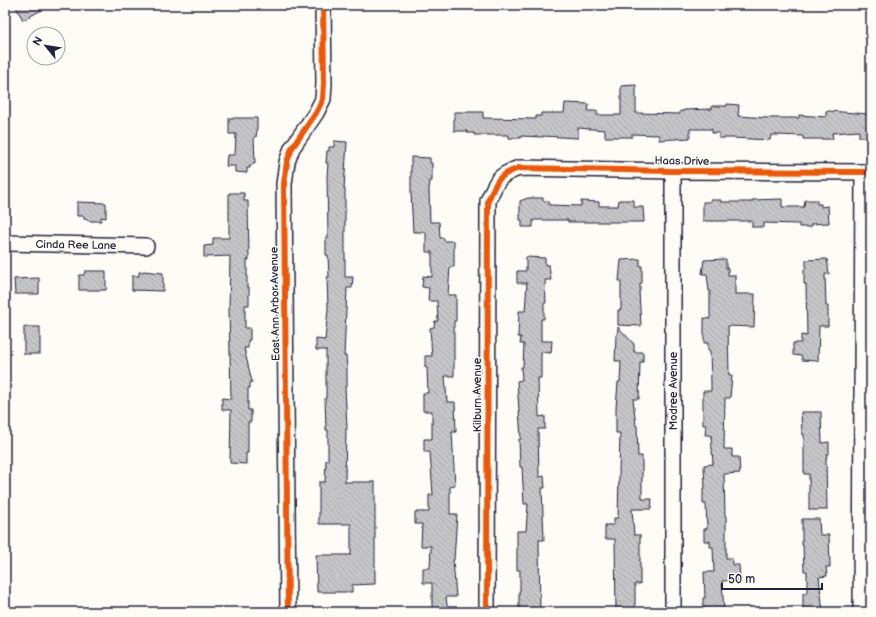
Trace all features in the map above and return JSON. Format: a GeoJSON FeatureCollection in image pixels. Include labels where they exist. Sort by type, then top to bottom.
{"type":"FeatureCollection","features":[{"type":"Feature","properties":{"kind":"street","name":"East Ann Arbor Avenue"},"geometry":{"type":"LineString","coordinates":[[288,612],[284,184],[286,162],[292,148],[316,113],[322,98],[324,83],[323,5]]}},
{"type":"Feature","properties":{"kind":"street","name":"Haas Drive"},"geometry":{"type":"LineString","coordinates":[[497,180],[507,173],[519,168],[673,171],[867,172]]}},
{"type":"Feature","properties":{"kind":"street","name":"Modree Avenue"},"geometry":{"type":"LineString","coordinates":[[673,171],[673,612]]}},
{"type":"Feature","properties":{"kind":"street"},"geometry":{"type":"LineString","coordinates":[[861,612],[867,172]]}},
{"type":"Feature","properties":{"kind":"street","name":"Kilburn Avenue"},"geometry":{"type":"LineString","coordinates":[[487,612],[488,201],[497,180]]}},
{"type":"Feature","properties":{"kind":"street","name":"Cinda Ree Lane"},"geometry":{"type":"LineString","coordinates":[[5,243],[146,246]]}},
{"type":"Feature","properties":{"kind":"building"},"geometry":{"type":"Polygon","coordinates":[[[15,5],[51,5],[23,20],[15,5]]]}},
{"type":"Feature","properties":{"kind":"building"},"geometry":{"type":"Polygon","coordinates":[[[636,85],[636,113],[680,114],[680,111],[684,110],[712,109],[712,106],[727,106],[727,104],[739,105],[738,116],[799,118],[799,115],[826,117],[826,112],[829,111],[868,114],[868,118],[871,118],[871,137],[859,137],[859,131],[832,133],[833,139],[803,139],[803,136],[777,135],[771,135],[770,140],[719,138],[719,133],[712,133],[712,129],[690,129],[690,138],[659,140],[659,135],[632,134],[632,137],[605,137],[605,130],[578,128],[578,138],[521,136],[521,138],[509,138],[509,135],[474,135],[474,133],[467,133],[467,131],[454,131],[454,112],[483,112],[483,118],[536,119],[536,116],[541,116],[541,113],[564,113],[565,103],[589,104],[588,111],[597,111],[597,115],[621,115],[621,86],[636,85]]]}},
{"type":"Feature","properties":{"kind":"building"},"geometry":{"type":"Polygon","coordinates":[[[229,118],[257,118],[257,131],[256,137],[254,137],[255,163],[254,162],[253,165],[250,165],[250,168],[247,168],[247,173],[235,172],[235,166],[226,166],[227,155],[235,155],[236,134],[229,134],[229,118]]]}},
{"type":"Feature","properties":{"kind":"building"},"geometry":{"type":"Polygon","coordinates":[[[334,141],[347,142],[344,189],[345,277],[353,277],[352,288],[347,288],[344,356],[346,356],[347,368],[347,386],[345,386],[347,429],[345,482],[375,482],[375,584],[352,585],[352,592],[317,592],[316,555],[351,555],[351,524],[319,524],[319,482],[325,482],[326,460],[328,460],[328,430],[326,430],[325,398],[326,350],[316,350],[316,339],[325,340],[328,309],[327,277],[329,277],[328,255],[326,255],[326,237],[328,237],[328,163],[326,163],[327,151],[329,151],[329,147],[334,147],[334,141]]]}},
{"type":"Feature","properties":{"kind":"building"},"geometry":{"type":"Polygon","coordinates":[[[411,157],[430,158],[430,163],[432,163],[432,181],[430,181],[429,190],[430,222],[439,222],[440,238],[444,238],[444,241],[454,241],[454,267],[450,267],[448,295],[456,295],[456,321],[454,321],[454,376],[445,376],[447,402],[455,402],[456,432],[452,432],[455,486],[450,487],[450,514],[457,514],[453,560],[456,597],[446,597],[448,612],[432,612],[432,583],[423,583],[423,568],[430,568],[431,546],[421,546],[422,524],[415,524],[415,512],[429,512],[429,495],[433,495],[430,452],[424,452],[424,439],[432,439],[432,411],[423,411],[423,393],[428,393],[425,356],[432,356],[430,328],[434,327],[435,321],[438,321],[437,301],[428,301],[429,288],[422,287],[423,276],[432,277],[432,252],[426,252],[426,232],[413,232],[411,157]]]}},
{"type":"Feature","properties":{"kind":"building"},"geometry":{"type":"Polygon","coordinates":[[[229,193],[244,193],[244,201],[248,201],[249,260],[247,260],[247,287],[249,287],[249,305],[245,305],[245,328],[250,328],[250,340],[248,340],[248,348],[244,348],[252,382],[250,383],[250,388],[248,388],[248,410],[251,410],[251,422],[248,422],[248,453],[246,453],[246,464],[230,463],[231,410],[222,410],[222,398],[231,399],[229,309],[230,256],[204,257],[204,246],[213,245],[213,238],[229,238],[229,193]]]}},
{"type":"Feature","properties":{"kind":"building"},"geometry":{"type":"Polygon","coordinates":[[[528,198],[543,198],[543,201],[549,201],[549,205],[581,206],[581,201],[599,202],[599,206],[618,206],[619,200],[634,200],[634,207],[643,207],[644,222],[568,222],[568,220],[533,220],[533,227],[522,227],[522,220],[520,220],[520,201],[528,198]]]}},
{"type":"Feature","properties":{"kind":"building"},"geometry":{"type":"Polygon","coordinates":[[[782,199],[782,207],[804,207],[805,200],[817,200],[817,204],[821,204],[821,207],[828,206],[829,223],[811,224],[811,227],[799,227],[799,224],[764,223],[764,227],[752,227],[752,221],[703,221],[703,202],[710,202],[710,200],[721,200],[721,202],[752,202],[752,200],[782,199]]]}},
{"type":"Feature","properties":{"kind":"building"},"geometry":{"type":"Polygon","coordinates":[[[77,202],[106,203],[106,218],[101,217],[101,221],[89,221],[84,219],[84,216],[77,216],[77,202]]]}},
{"type":"Feature","properties":{"kind":"building"},"geometry":{"type":"Polygon","coordinates":[[[526,257],[545,258],[545,265],[549,265],[551,280],[545,280],[546,303],[544,303],[544,319],[541,319],[541,341],[552,341],[551,353],[541,352],[541,378],[538,378],[539,417],[545,416],[545,429],[538,429],[539,477],[544,476],[545,488],[542,488],[544,540],[539,540],[540,612],[519,612],[520,570],[517,570],[517,531],[526,531],[528,504],[524,504],[522,467],[520,467],[519,439],[521,439],[517,381],[522,380],[521,367],[523,367],[524,344],[520,344],[521,337],[518,337],[519,311],[525,311],[527,283],[517,283],[517,271],[526,271],[526,257]]]}},
{"type":"Feature","properties":{"kind":"building"},"geometry":{"type":"Polygon","coordinates":[[[640,259],[640,266],[642,266],[642,283],[640,284],[639,291],[641,326],[618,325],[618,310],[621,310],[621,281],[619,281],[621,260],[640,259]]]}},
{"type":"Feature","properties":{"kind":"building"},"geometry":{"type":"Polygon","coordinates":[[[726,259],[728,275],[735,275],[735,294],[755,294],[754,327],[728,326],[729,375],[732,375],[730,398],[725,398],[724,449],[732,449],[732,457],[739,457],[740,473],[724,474],[726,558],[732,558],[732,565],[739,565],[740,580],[722,581],[724,612],[706,612],[706,608],[703,608],[703,598],[705,598],[704,572],[714,572],[713,547],[710,547],[710,541],[704,541],[704,529],[707,529],[706,504],[703,504],[703,488],[705,488],[704,465],[713,464],[711,435],[705,435],[706,425],[703,425],[703,391],[711,391],[711,383],[710,351],[708,351],[708,343],[704,343],[704,318],[710,319],[710,291],[707,274],[702,274],[704,260],[726,259]]]}},
{"type":"Feature","properties":{"kind":"building"},"geometry":{"type":"Polygon","coordinates":[[[827,259],[829,274],[825,274],[828,326],[819,326],[818,361],[802,360],[802,356],[793,355],[793,343],[801,343],[801,335],[807,336],[806,284],[804,284],[804,269],[806,269],[806,260],[827,259]]]}},
{"type":"Feature","properties":{"kind":"building"},"geometry":{"type":"Polygon","coordinates":[[[85,271],[106,271],[106,290],[79,290],[79,275],[84,275],[85,271]]]}},
{"type":"Feature","properties":{"kind":"building"},"geometry":{"type":"Polygon","coordinates":[[[139,272],[163,273],[163,291],[132,290],[132,276],[139,276],[139,272]]]}},
{"type":"Feature","properties":{"kind":"building"},"geometry":{"type":"Polygon","coordinates":[[[39,278],[39,294],[15,294],[14,279],[39,278]]]}},
{"type":"Feature","properties":{"kind":"building"},"geometry":{"type":"Polygon","coordinates":[[[24,327],[40,327],[40,354],[24,354],[24,327]]]}},
{"type":"Feature","properties":{"kind":"building"},"geometry":{"type":"Polygon","coordinates":[[[618,327],[634,344],[634,352],[643,352],[643,362],[640,362],[639,399],[633,399],[637,426],[638,456],[642,456],[642,499],[652,499],[651,509],[632,509],[634,535],[640,535],[640,584],[635,584],[635,612],[616,612],[615,539],[605,539],[605,525],[614,525],[614,518],[618,518],[620,433],[616,433],[616,408],[618,382],[620,382],[621,361],[615,361],[616,335],[618,327]]]}},
{"type":"Feature","properties":{"kind":"building"},"geometry":{"type":"Polygon","coordinates":[[[801,412],[821,412],[822,443],[829,442],[829,454],[827,454],[826,460],[827,510],[809,510],[809,474],[804,474],[804,434],[802,434],[801,412]]]}},
{"type":"Feature","properties":{"kind":"building"},"geometry":{"type":"Polygon","coordinates":[[[802,519],[819,519],[820,535],[829,535],[830,567],[826,567],[827,576],[819,577],[823,612],[803,612],[803,593],[807,593],[807,571],[804,571],[802,519]]]}},
{"type":"Feature","properties":{"kind":"cycle path"},"geometry":{"type":"LineString","coordinates":[[288,612],[284,184],[287,162],[292,148],[316,113],[323,99],[323,5]]}},
{"type":"Feature","properties":{"kind":"cycle path"},"geometry":{"type":"LineString","coordinates":[[487,612],[488,201],[496,183],[502,176],[519,168],[673,171],[871,172]]}}]}
